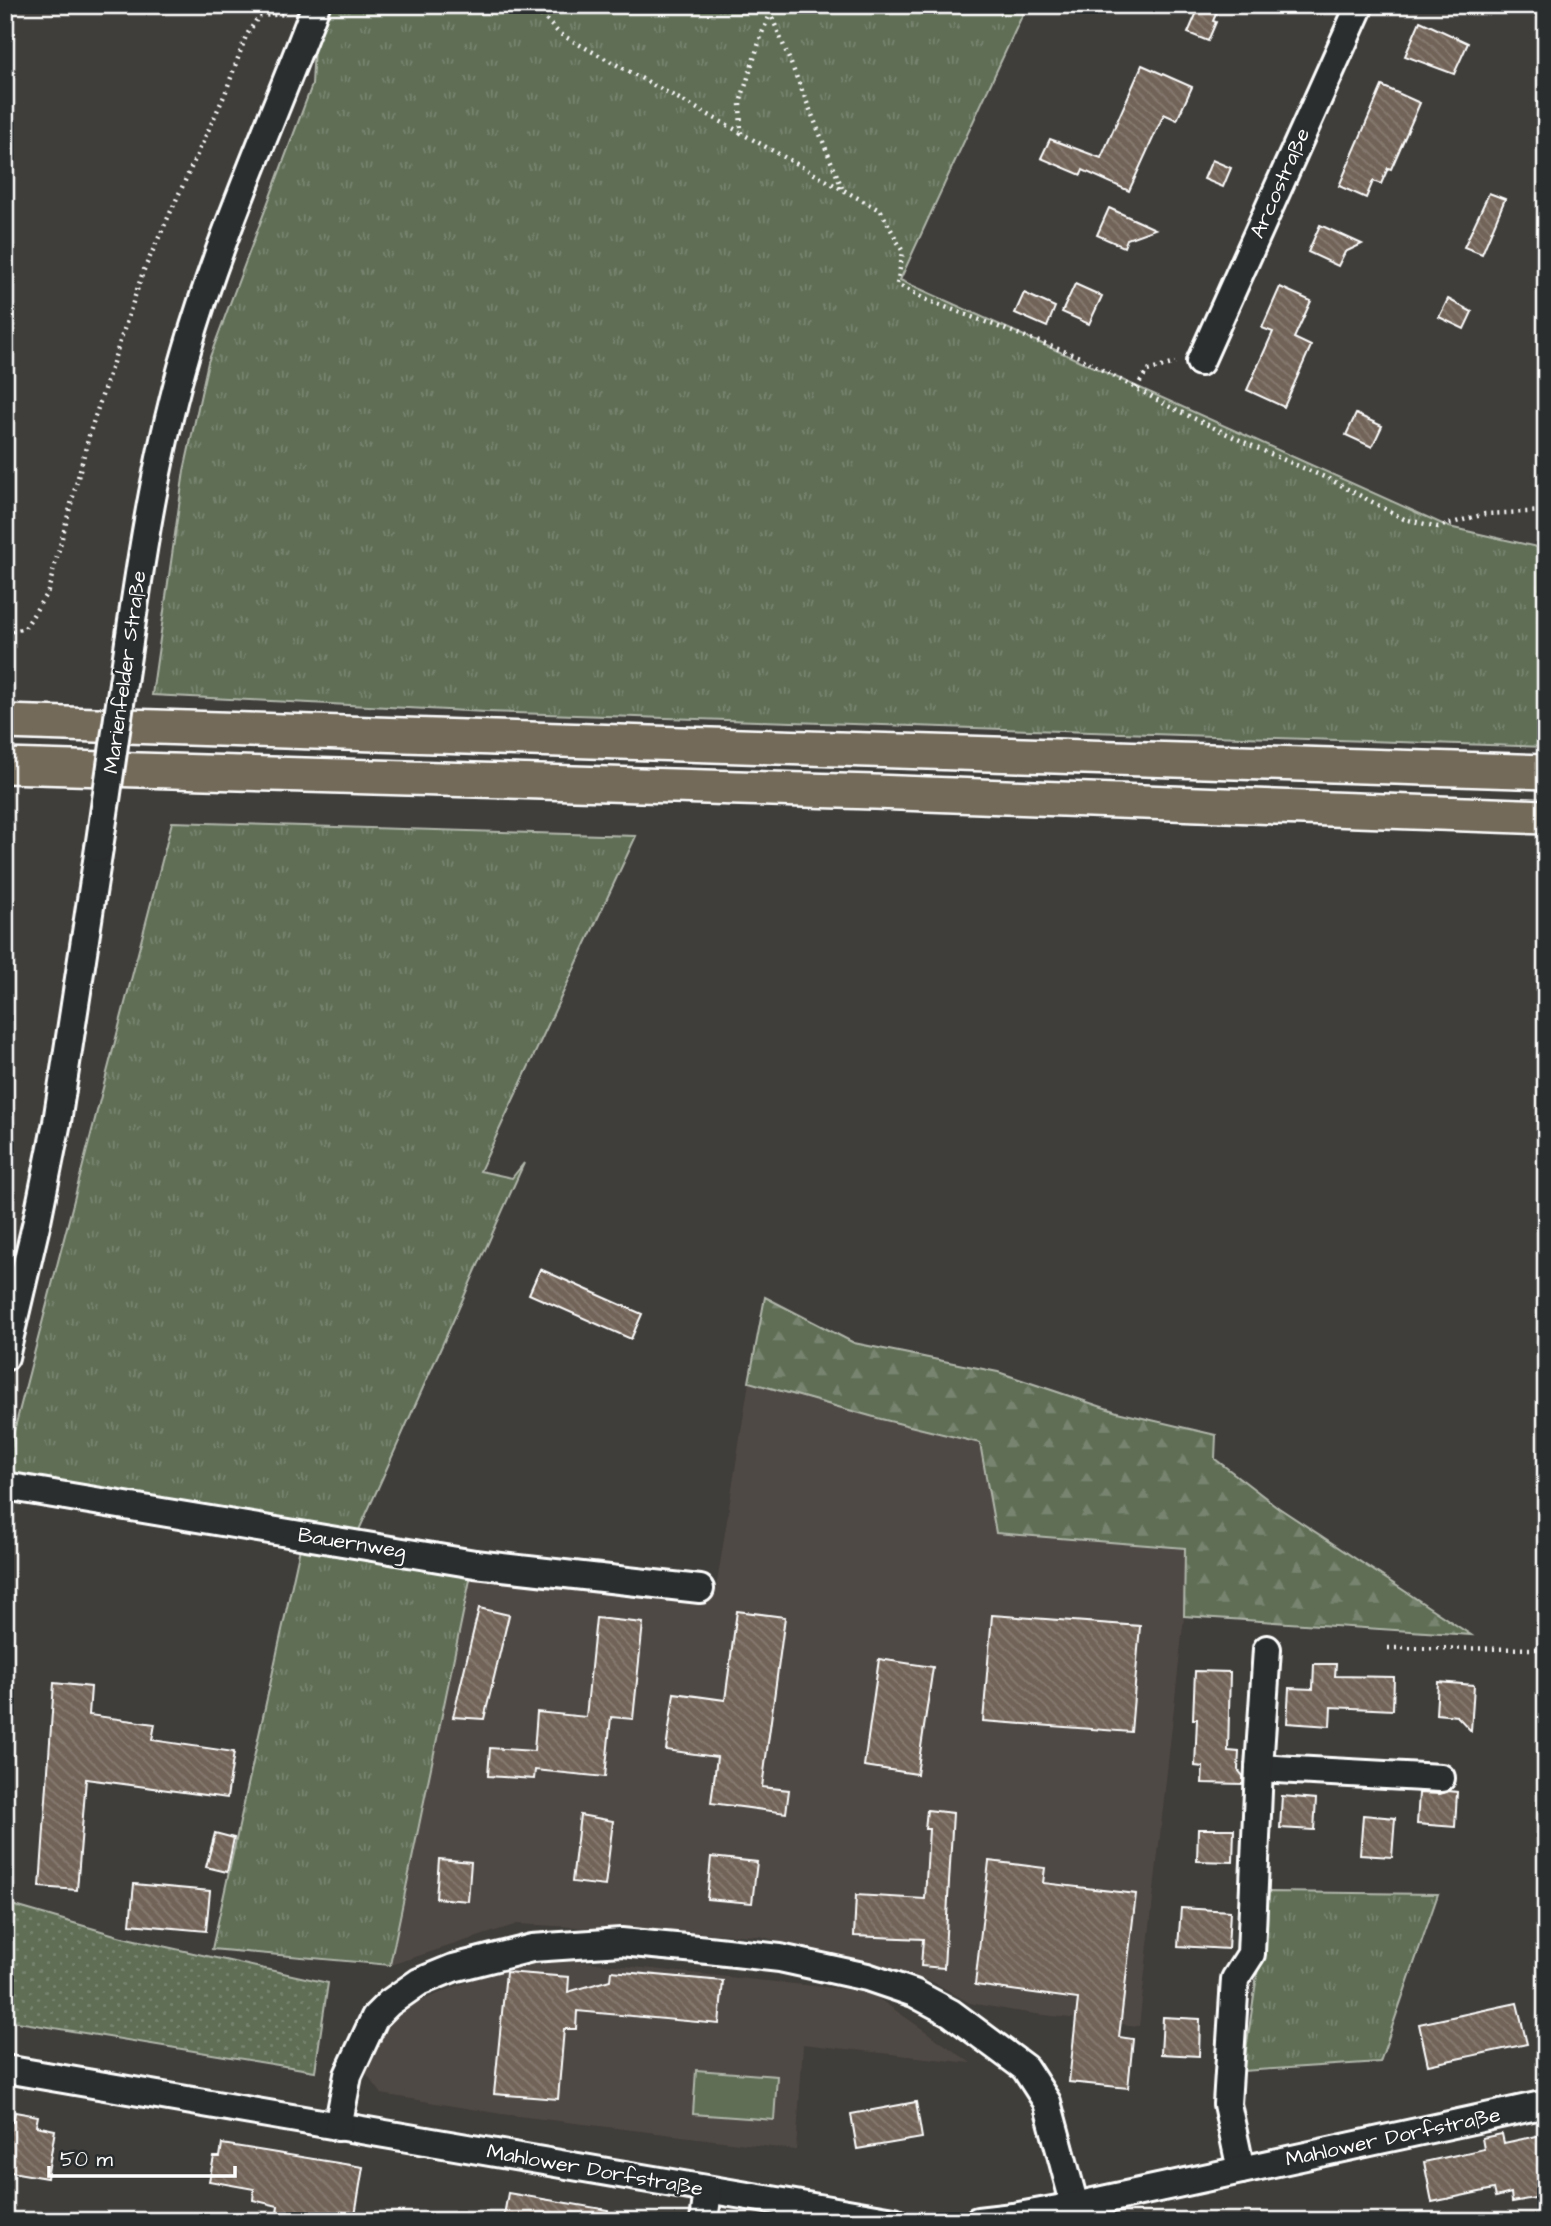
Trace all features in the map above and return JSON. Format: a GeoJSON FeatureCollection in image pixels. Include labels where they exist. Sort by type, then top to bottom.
{"type":"FeatureCollection","features":[{"type":"Feature","properties":{"kind":"main road"},"geometry":{"type":"LineString","coordinates":[[5,722],[1546,772]]}},
{"type":"Feature","properties":{"kind":"main road"},"geometry":{"type":"LineString","coordinates":[[5,766],[861,791],[1546,817]]}},
{"type":"Feature","properties":{"kind":"street","name":"Arcostraße"},"geometry":{"type":"LineString","coordinates":[[1200,362],[1360,5]]}},
{"type":"Feature","properties":{"kind":"street","name":"Marienfelder Straße"},"geometry":{"type":"LineString","coordinates":[[5,1357],[57,1122],[156,478],[187,349],[234,214],[313,13]]}},
{"type":"Feature","properties":{"kind":"street","name":"Bauernweg"},"geometry":{"type":"LineString","coordinates":[[5,1486],[475,1564],[700,1590]]}},
{"type":"Feature","properties":{"kind":"street"},"geometry":{"type":"LineString","coordinates":[[1241,2170],[1227,2104],[1235,1979],[1251,1954],[1267,1649]]}},
{"type":"Feature","properties":{"kind":"street"},"geometry":{"type":"LineString","coordinates":[[1259,1768],[1441,1778]]}},
{"type":"Feature","properties":{"kind":"street"},"geometry":{"type":"LineString","coordinates":[[338,2127],[348,2075],[375,2017],[389,2003],[419,1982],[466,1965],[547,1946],[621,1942],[708,1950],[780,1958],[867,1977],[914,1993],[951,2013],[1024,2068],[1047,2102],[1075,2206]]}},
{"type":"Feature","properties":{"kind":"street","name":"Mahlower Dorfstraße"},"geometry":{"type":"LineString","coordinates":[[5,2068],[894,2221]]}},
{"type":"Feature","properties":{"kind":"street","name":"Mahlower Dorfstraße"},"geometry":{"type":"LineString","coordinates":[[978,2221],[1075,2206],[1546,2104]]}},
{"type":"Feature","properties":{"kind":"street"},"geometry":{"type":"LineString","coordinates":[[704,2221],[708,2190]]}},
{"type":"Feature","properties":{"kind":"path"},"geometry":{"type":"LineString","coordinates":[[251,5],[275,14]]}},
{"type":"Feature","properties":{"kind":"path"},"geometry":{"type":"LineString","coordinates":[[531,5],[561,34],[881,211],[903,251],[897,284],[929,301],[1077,356],[1226,433],[1329,479],[1376,505],[1417,523],[1438,527],[1485,514],[1546,511]]}},
{"type":"Feature","properties":{"kind":"path"},"geometry":{"type":"LineString","coordinates":[[767,5],[842,189]]}},
{"type":"Feature","properties":{"kind":"path"},"geometry":{"type":"LineString","coordinates":[[741,133],[740,103],[774,5]]}},
{"type":"Feature","properties":{"kind":"path"},"geometry":{"type":"LineString","coordinates":[[5,633],[25,628],[48,591],[90,432],[143,272],[226,93],[246,36],[259,16],[313,13]]}},
{"type":"Feature","properties":{"kind":"path"},"geometry":{"type":"LineString","coordinates":[[1136,388],[1147,372],[1168,364],[1200,362]]}},
{"type":"Feature","properties":{"kind":"path"},"geometry":{"type":"LineString","coordinates":[[1388,1648],[1546,1649]]}},
{"type":"Feature","properties":{"kind":"path"},"geometry":{"type":"LineString","coordinates":[[5,1916],[13,1917],[5,1962]]}},
{"type":"Feature","properties":{"kind":"shaded area"},"geometry":{"type":"Polygon","coordinates":[[[749,1382],[980,1443],[996,1533],[1186,1548],[1184,1616],[1139,2026],[970,2003],[933,1982],[759,1936],[517,1924],[390,1965],[472,1570],[715,1596],[749,1382]]]}},
{"type":"Feature","properties":{"kind":"shaded area"},"geometry":{"type":"Polygon","coordinates":[[[549,1958],[869,1992],[971,2063],[803,2044],[796,2150],[502,2114],[382,2094],[366,2073],[378,2018],[480,1977],[549,1958]]]}},
{"type":"Feature","properties":{"kind":"green space"},"geometry":{"type":"Polygon","coordinates":[[[330,5],[1027,5],[900,280],[1449,527],[1546,549],[1546,747],[486,712],[152,695],[184,471],[208,362],[312,85],[314,46],[330,5]]]}},
{"type":"Feature","properties":{"kind":"green space"},"geometry":{"type":"Polygon","coordinates":[[[172,822],[636,836],[480,1171],[512,1178],[524,1163],[355,1539],[5,1475],[5,1466],[172,822]]]}},
{"type":"Feature","properties":{"kind":"green space"},"geometry":{"type":"Polygon","coordinates":[[[765,1297],[854,1343],[998,1372],[1117,1412],[1216,1435],[1215,1459],[1279,1508],[1471,1635],[1184,1616],[1185,1548],[996,1533],[980,1443],[749,1382],[765,1297]]]}},
{"type":"Feature","properties":{"kind":"green space"},"geometry":{"type":"Polygon","coordinates":[[[302,1539],[472,1570],[390,1965],[212,1949],[302,1539]]]}},
{"type":"Feature","properties":{"kind":"green space"},"geometry":{"type":"Polygon","coordinates":[[[1269,1892],[1438,1894],[1380,2062],[1243,2071],[1269,1892]]]}},
{"type":"Feature","properties":{"kind":"green space"},"geometry":{"type":"Polygon","coordinates":[[[5,1903],[122,1937],[328,1983],[315,2071],[5,2020],[5,1903]]]}},
{"type":"Feature","properties":{"kind":"green space"},"geometry":{"type":"Polygon","coordinates":[[[696,2070],[777,2076],[774,2120],[693,2114],[696,2070]]]}},
{"type":"Feature","properties":{"kind":"building"},"geometry":{"type":"Polygon","coordinates":[[[1200,5],[1220,5],[1208,41],[1188,33],[1200,5]]]}},
{"type":"Feature","properties":{"kind":"building"},"geometry":{"type":"Polygon","coordinates":[[[1420,21],[1468,43],[1454,74],[1405,56],[1420,21]]]}},
{"type":"Feature","properties":{"kind":"building"},"geometry":{"type":"Polygon","coordinates":[[[1142,65],[1192,87],[1177,120],[1164,114],[1129,191],[1083,170],[1081,175],[1041,158],[1050,139],[1101,158],[1142,65]]]}},
{"type":"Feature","properties":{"kind":"building"},"geometry":{"type":"Polygon","coordinates":[[[1382,86],[1420,103],[1391,169],[1388,168],[1381,184],[1373,181],[1366,198],[1339,186],[1382,86]]]}},
{"type":"Feature","properties":{"kind":"building"},"geometry":{"type":"Polygon","coordinates":[[[1212,160],[1231,168],[1223,187],[1204,179],[1212,160]]]}},
{"type":"Feature","properties":{"kind":"building"},"geometry":{"type":"Polygon","coordinates":[[[1489,193],[1505,199],[1482,254],[1464,247],[1489,193]]]}},
{"type":"Feature","properties":{"kind":"building"},"geometry":{"type":"Polygon","coordinates":[[[1109,208],[1155,229],[1127,239],[1124,247],[1097,235],[1109,208]]]}},
{"type":"Feature","properties":{"kind":"building"},"geometry":{"type":"Polygon","coordinates":[[[1320,225],[1362,244],[1345,252],[1338,266],[1308,252],[1320,225]]]}},
{"type":"Feature","properties":{"kind":"building"},"geometry":{"type":"Polygon","coordinates":[[[1075,284],[1102,296],[1089,324],[1062,312],[1075,284]]]}},
{"type":"Feature","properties":{"kind":"building"},"geometry":{"type":"Polygon","coordinates":[[[1280,287],[1311,301],[1294,338],[1311,346],[1284,407],[1247,390],[1273,332],[1262,328],[1280,287]]]}},
{"type":"Feature","properties":{"kind":"building"},"geometry":{"type":"Polygon","coordinates":[[[1024,293],[1055,307],[1047,327],[1015,313],[1024,293]]]}},
{"type":"Feature","properties":{"kind":"building"},"geometry":{"type":"Polygon","coordinates":[[[1448,299],[1472,312],[1464,329],[1439,317],[1448,299]]]}},
{"type":"Feature","properties":{"kind":"building"},"geometry":{"type":"Polygon","coordinates":[[[1356,414],[1382,426],[1372,447],[1346,435],[1356,414]]]}},
{"type":"Feature","properties":{"kind":"building"},"geometry":{"type":"Polygon","coordinates":[[[540,1269],[642,1314],[631,1339],[529,1294],[540,1269]]]}},
{"type":"Feature","properties":{"kind":"building"},"geometry":{"type":"Polygon","coordinates":[[[479,1608],[509,1615],[484,1719],[453,1717],[479,1608]]]}},
{"type":"Feature","properties":{"kind":"building"},"geometry":{"type":"Polygon","coordinates":[[[737,1611],[785,1617],[762,1787],[789,1790],[786,1813],[711,1803],[717,1757],[666,1750],[674,1693],[725,1700],[737,1611]]]}},
{"type":"Feature","properties":{"kind":"building"},"geometry":{"type":"Polygon","coordinates":[[[992,1615],[1140,1626],[1131,1732],[983,1721],[992,1615]]]}},
{"type":"Feature","properties":{"kind":"building"},"geometry":{"type":"Polygon","coordinates":[[[596,1618],[643,1623],[633,1719],[611,1717],[605,1777],[535,1770],[534,1779],[488,1776],[490,1748],[534,1751],[537,1712],[586,1717],[596,1618]]]}},
{"type":"Feature","properties":{"kind":"building"},"geometry":{"type":"Polygon","coordinates":[[[879,1659],[933,1667],[917,1774],[864,1766],[879,1659]]]}},
{"type":"Feature","properties":{"kind":"building"},"geometry":{"type":"Polygon","coordinates":[[[1314,1664],[1336,1664],[1335,1676],[1394,1677],[1393,1710],[1331,1707],[1330,1726],[1287,1723],[1289,1688],[1313,1689],[1314,1664]]]}},
{"type":"Feature","properties":{"kind":"building"},"geometry":{"type":"Polygon","coordinates":[[[1195,1671],[1230,1672],[1228,1751],[1239,1752],[1238,1770],[1243,1776],[1243,1784],[1202,1783],[1203,1767],[1195,1766],[1195,1671]]]}},
{"type":"Feature","properties":{"kind":"building"},"geometry":{"type":"Polygon","coordinates":[[[1438,1682],[1474,1685],[1471,1731],[1457,1716],[1436,1714],[1438,1682]]]}},
{"type":"Feature","properties":{"kind":"building"},"geometry":{"type":"Polygon","coordinates":[[[54,1683],[91,1687],[89,1715],[155,1724],[152,1740],[234,1752],[227,1798],[86,1779],[77,1890],[40,1887],[54,1683]]]}},
{"type":"Feature","properties":{"kind":"building"},"geometry":{"type":"Polygon","coordinates":[[[1457,1792],[1455,1827],[1417,1824],[1419,1793],[1440,1794],[1457,1792]]]}},
{"type":"Feature","properties":{"kind":"building"},"geometry":{"type":"Polygon","coordinates":[[[1282,1796],[1316,1799],[1314,1830],[1280,1828],[1282,1796]]]}},
{"type":"Feature","properties":{"kind":"building"},"geometry":{"type":"Polygon","coordinates":[[[927,1810],[953,1813],[944,1968],[921,1966],[923,1939],[854,1936],[856,1895],[925,1899],[929,1829],[925,1829],[927,1810]]]}},
{"type":"Feature","properties":{"kind":"building"},"geometry":{"type":"Polygon","coordinates":[[[580,1815],[613,1821],[605,1886],[572,1882],[580,1815]]]}},
{"type":"Feature","properties":{"kind":"building"},"geometry":{"type":"Polygon","coordinates":[[[1363,1815],[1395,1818],[1392,1857],[1360,1855],[1363,1815]]]}},
{"type":"Feature","properties":{"kind":"building"},"geometry":{"type":"Polygon","coordinates":[[[1198,1829],[1234,1829],[1233,1862],[1197,1861],[1198,1829]]]}},
{"type":"Feature","properties":{"kind":"building"},"geometry":{"type":"Polygon","coordinates":[[[215,1833],[234,1838],[227,1872],[206,1867],[215,1833]]]}},
{"type":"Feature","properties":{"kind":"building"},"geometry":{"type":"Polygon","coordinates":[[[711,1857],[757,1862],[752,1903],[707,1899],[711,1857]]]}},
{"type":"Feature","properties":{"kind":"building"},"geometry":{"type":"Polygon","coordinates":[[[439,1859],[471,1862],[468,1901],[436,1898],[439,1859]]]}},
{"type":"Feature","properties":{"kind":"building"},"geometry":{"type":"Polygon","coordinates":[[[989,1861],[1045,1868],[1043,1883],[1136,1894],[1119,2037],[1133,2039],[1128,2088],[1069,2082],[1078,1999],[975,1985],[989,1861]]]}},
{"type":"Feature","properties":{"kind":"building"},"geometry":{"type":"Polygon","coordinates":[[[134,1884],[210,1891],[206,1931],[130,1924],[134,1884]]]}},
{"type":"Feature","properties":{"kind":"building"},"geometry":{"type":"Polygon","coordinates":[[[1181,1908],[1230,1911],[1228,1949],[1178,1946],[1181,1908]]]}},
{"type":"Feature","properties":{"kind":"building"},"geometry":{"type":"Polygon","coordinates":[[[611,1971],[723,1981],[719,2024],[577,2011],[576,2029],[564,2029],[558,2099],[494,2094],[506,1972],[569,1977],[568,1992],[610,1980],[611,1971]]]}},
{"type":"Feature","properties":{"kind":"building"},"geometry":{"type":"Polygon","coordinates":[[[1517,2003],[1527,2044],[1428,2065],[1419,2024],[1517,2003]]]}},
{"type":"Feature","properties":{"kind":"building"},"geometry":{"type":"Polygon","coordinates":[[[1163,2017],[1200,2019],[1199,2056],[1161,2054],[1163,2017]]]}},
{"type":"Feature","properties":{"kind":"building"},"geometry":{"type":"Polygon","coordinates":[[[916,2102],[922,2138],[857,2149],[851,2114],[916,2102]]]}},
{"type":"Feature","properties":{"kind":"building"},"geometry":{"type":"Polygon","coordinates":[[[15,2112],[38,2116],[36,2126],[55,2130],[47,2178],[5,2171],[5,2121],[13,2122],[15,2112]]]}},
{"type":"Feature","properties":{"kind":"building"},"geometry":{"type":"Polygon","coordinates":[[[1502,2134],[1504,2143],[1546,2134],[1546,2196],[1512,2202],[1511,2193],[1496,2197],[1494,2189],[1432,2202],[1424,2162],[1484,2149],[1482,2138],[1502,2134]]]}},
{"type":"Feature","properties":{"kind":"building"},"geometry":{"type":"Polygon","coordinates":[[[222,2144],[363,2167],[354,2221],[276,2221],[278,2206],[253,2200],[254,2189],[209,2181],[214,2157],[220,2157],[222,2144]]]}},
{"type":"Feature","properties":{"kind":"building"},"geometry":{"type":"Polygon","coordinates":[[[508,2193],[608,2210],[607,2221],[503,2221],[508,2193]]]}}]}
